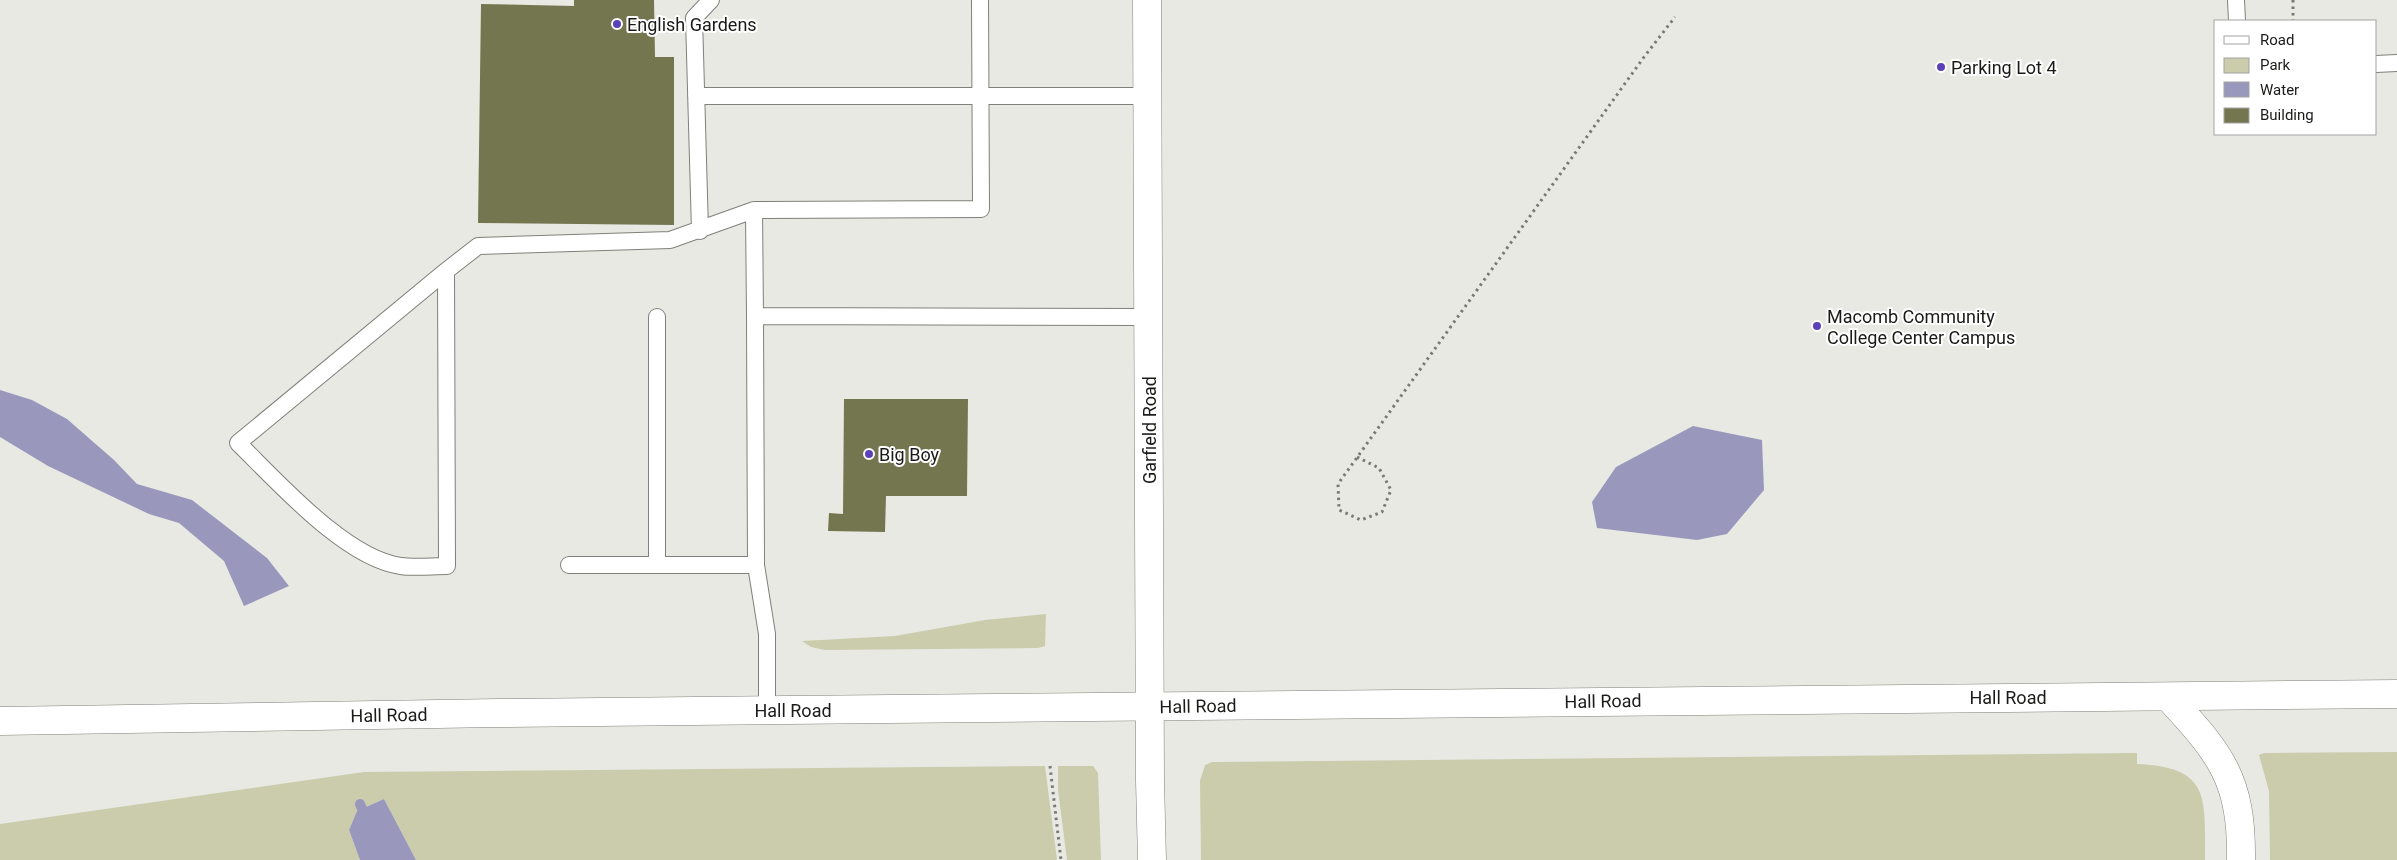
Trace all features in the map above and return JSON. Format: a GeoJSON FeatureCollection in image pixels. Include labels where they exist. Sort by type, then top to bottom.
{"type":"FeatureCollection","features":[{"type":"Feature","properties":{"kind":"main road","name":"Garfield Road"},"geometry":{"type":"LineString","coordinates":[[1147,0],[1149,707],[1152,860]]}},
{"type":"Feature","properties":{"kind":"main road","name":"Hall Road"},"geometry":{"type":"LineString","coordinates":[[0,721],[767,710],[2397,694]]}},
{"type":"Feature","properties":{"kind":"main road"},"geometry":{"type":"LineString","coordinates":[[2168,697],[2207,738],[2228,775],[2238,802],[2241,860]]}},
{"type":"Feature","properties":{"kind":"main road"},"geometry":{"type":"LineString","coordinates":[[0,738],[60,721]]}},
{"type":"Feature","properties":{"kind":"lane"},"geometry":{"type":"LineString","coordinates":[[700,231],[694,18],[711,0]]}},
{"type":"Feature","properties":{"kind":"lane"},"geometry":{"type":"LineString","coordinates":[[446,271],[447,566],[400,566],[378,558],[337,537],[238,443],[446,271],[478,246],[670,240],[700,231],[754,210],[980,209],[980,0]]}},
{"type":"Feature","properties":{"kind":"lane"},"geometry":{"type":"LineString","coordinates":[[2236,0],[2237,20]]}},
{"type":"Feature","properties":{"kind":"lane"},"geometry":{"type":"LineString","coordinates":[[2377,64],[2397,64]]}},
{"type":"Feature","properties":{"kind":"lane"},"geometry":{"type":"LineString","coordinates":[[696,96],[1147,96]]}},
{"type":"Feature","properties":{"kind":"lane"},"geometry":{"type":"LineString","coordinates":[[754,210],[756,566],[767,634],[767,710]]}},
{"type":"Feature","properties":{"kind":"lane"},"geometry":{"type":"LineString","coordinates":[[755,316],[1149,317]]}},
{"type":"Feature","properties":{"kind":"lane"},"geometry":{"type":"LineString","coordinates":[[657,317],[657,565]]}},
{"type":"Feature","properties":{"kind":"lane"},"geometry":{"type":"LineString","coordinates":[[569,565],[756,566]]}},
{"type":"Feature","properties":{"kind":"path"},"geometry":{"type":"LineString","coordinates":[[2293,0],[2293,20]]}},
{"type":"Feature","properties":{"kind":"path"},"geometry":{"type":"LineString","coordinates":[[1357,457],[1378,468],[1391,490],[1382,512],[1362,520],[1339,510],[1338,484],[1357,457],[1644,57],[1675,17]]}},
{"type":"Feature","properties":{"kind":"path"},"geometry":{"type":"LineString","coordinates":[[1050,766],[1061,860]]}},
{"type":"Feature","properties":{"kind":"green space"},"geometry":{"type":"Polygon","coordinates":[[[1046,614],[1045,646],[1038,648],[825,650],[811,647],[802,641],[895,636],[985,620],[1046,614]]]}},
{"type":"Feature","properties":{"kind":"green space"},"geometry":{"type":"Polygon","coordinates":[[[2397,752],[2397,860],[2270,860],[2269,791],[2259,755],[2264,753],[2397,752]]]}},
{"type":"Feature","properties":{"kind":"green space"},"geometry":{"type":"Polygon","coordinates":[[[2137,753],[2137,764],[2161,766],[2179,772],[2191,779],[2199,790],[2205,819],[2205,860],[1201,860],[1200,781],[1205,765],[1212,762],[2137,753]]]}},
{"type":"Feature","properties":{"kind":"green space"},"geometry":{"type":"Polygon","coordinates":[[[1045,766],[1057,860],[416,860],[384,799],[357,811],[349,830],[360,860],[0,860],[0,824],[364,772],[1045,766]]]}},
{"type":"Feature","properties":{"kind":"green space"},"geometry":{"type":"Polygon","coordinates":[[[1058,766],[1093,766],[1098,773],[1101,860],[1067,860],[1058,790],[1058,766]]]}},
{"type":"Feature","properties":{"kind":"water"},"geometry":{"type":"Polygon","coordinates":[[[0,390],[32,400],[67,419],[114,460],[137,484],[192,500],[267,558],[289,586],[244,606],[224,561],[179,523],[149,514],[48,466],[0,437],[0,390]]]}},
{"type":"Feature","properties":{"kind":"water"},"geometry":{"type":"Polygon","coordinates":[[[1693,426],[1762,440],[1764,490],[1727,534],[1697,540],[1597,528],[1592,502],[1616,467],[1693,426]]]}},
{"type":"Feature","properties":{"kind":"water"},"geometry":{"type":"Polygon","coordinates":[[[384,799],[416,860],[360,860],[349,830],[357,811],[384,799]]]}},
{"type":"Feature","properties":{"kind":"building"},"geometry":{"type":"Polygon","coordinates":[[[574,0],[654,0],[655,57],[674,57],[674,225],[478,223],[481,4],[574,6],[574,0]]]}},
{"type":"Feature","properties":{"kind":"building"},"geometry":{"type":"Polygon","coordinates":[[[844,399],[968,399],[967,496],[886,496],[885,532],[828,531],[829,513],[843,514],[844,399]]]}},
{"type":"Feature","properties":{"kind":"waterway"},"geometry":{"type":"LineString","coordinates":[[360,804],[367,820]]}},
{"type":"Feature","properties":{"kind":"place","name":"English Gardens"},"geometry":{"type":"Point","coordinates":[617,24]}},
{"type":"Feature","properties":{"kind":"place","name":"Parking Lot 4"},"geometry":{"type":"Point","coordinates":[1941,67]}},
{"type":"Feature","properties":{"kind":"place","name":"Macomb Community College Center Campus"},"geometry":{"type":"Point","coordinates":[1817,326]}},
{"type":"Feature","properties":{"kind":"place","name":"Big Boy"},"geometry":{"type":"Point","coordinates":[869,454]}}]}
